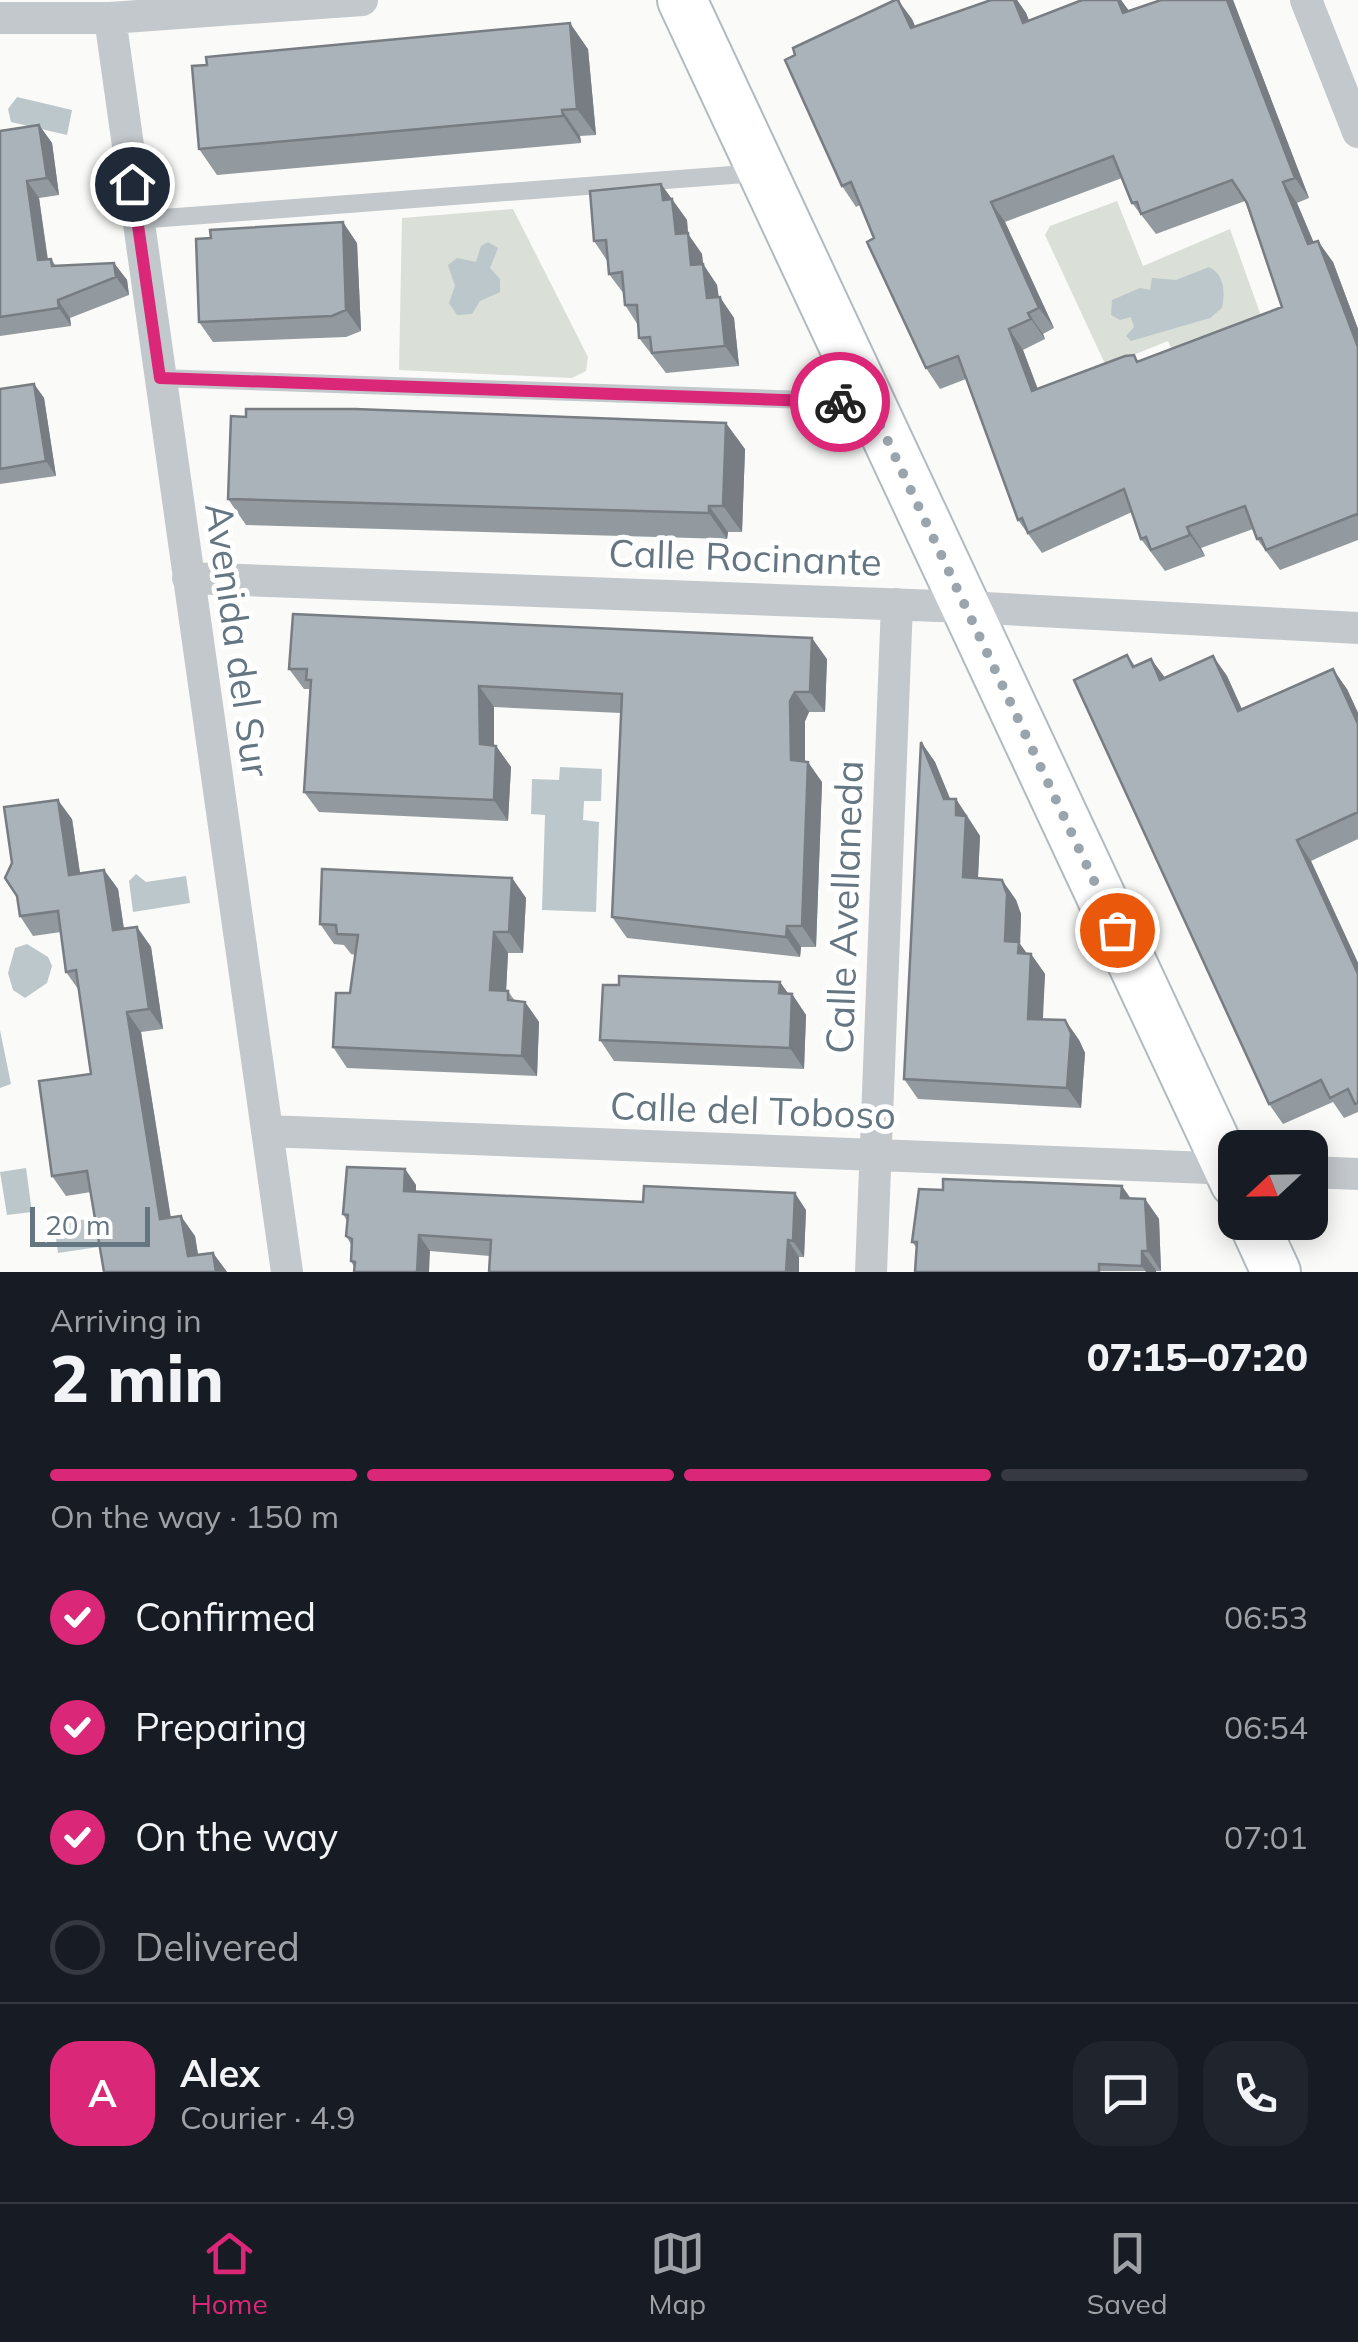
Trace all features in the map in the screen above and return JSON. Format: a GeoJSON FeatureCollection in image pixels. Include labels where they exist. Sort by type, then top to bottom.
{"type":"FeatureCollection","features":[{"type":"Feature","properties":{"kind":"main road"},"geometry":{"type":"LineString","coordinates":[[682,0],[1218,1142]]}},
{"type":"Feature","properties":{"kind":"main road"},"geometry":{"type":"LineString","coordinates":[[1261,1240],[1276,1272]]}},
{"type":"Feature","properties":{"kind":"street"},"geometry":{"type":"LineString","coordinates":[[0,18],[110,18],[202,6],[362,0]]}},
{"type":"Feature","properties":{"kind":"street"},"geometry":{"type":"LineString","coordinates":[[1306,0],[1358,132]]}},
{"type":"Feature","properties":{"kind":"street","name":"Avenida del Sur"},"geometry":{"type":"LineString","coordinates":[[110,18],[287,1272]]}},
{"type":"Feature","properties":{"kind":"street","name":"Calle Rocinante"},"geometry":{"type":"LineString","coordinates":[[188,578],[897,604],[1358,628]]}},
{"type":"Feature","properties":{"kind":"street","name":"Calle Avellaneda"},"geometry":{"type":"LineString","coordinates":[[870,1272],[897,604]]}},
{"type":"Feature","properties":{"kind":"street","name":"Calle del Toboso"},"geometry":{"type":"LineString","coordinates":[[267,1130],[1218,1173]]}},
{"type":"Feature","properties":{"kind":"street"},"geometry":{"type":"LineString","coordinates":[[1328,1173],[1358,1174]]}},
{"type":"Feature","properties":{"kind":"lane"},"geometry":{"type":"LineString","coordinates":[[137,220],[763,173]]}},
{"type":"Feature","properties":{"kind":"lane"},"geometry":{"type":"LineString","coordinates":[[160,378],[870,403]]}},
{"type":"Feature","properties":{"kind":"shaded area"},"geometry":{"type":"Polygon","coordinates":[[[17,97],[72,110],[67,135],[11,122],[8,109],[17,97]]]}},
{"type":"Feature","properties":{"kind":"shaded area"},"geometry":{"type":"Polygon","coordinates":[[[1117,201],[1143,266],[1230,229],[1261,316],[1172,350],[1168,341],[1106,366],[1045,235],[1050,226],[1117,201]]]}},
{"type":"Feature","properties":{"kind":"shaded area"},"geometry":{"type":"Polygon","coordinates":[[[513,209],[588,357],[586,371],[572,378],[399,370],[402,218],[513,209]]]}},
{"type":"Feature","properties":{"kind":"shaded area"},"geometry":{"type":"Polygon","coordinates":[[[488,242],[498,248],[490,268],[500,279],[500,292],[480,301],[472,314],[457,315],[449,303],[455,286],[448,265],[457,258],[476,262],[481,246],[488,242]]]}},
{"type":"Feature","properties":{"kind":"shaded area"},"geometry":{"type":"Polygon","coordinates":[[[1209,267],[1221,280],[1223,291],[1222,308],[1210,318],[1131,341],[1126,336],[1134,327],[1131,317],[1120,320],[1111,315],[1112,300],[1140,288],[1150,290],[1152,278],[1176,280],[1209,267]]]}},
{"type":"Feature","properties":{"kind":"shaded area"},"geometry":{"type":"Polygon","coordinates":[[[560,767],[602,769],[601,801],[584,801],[583,820],[599,822],[596,912],[542,910],[545,815],[531,814],[532,779],[559,780],[560,767]]]}},
{"type":"Feature","properties":{"kind":"shaded area"},"geometry":{"type":"Polygon","coordinates":[[[136,874],[146,882],[186,876],[190,903],[133,912],[129,881],[136,874]]]}},
{"type":"Feature","properties":{"kind":"shaded area"},"geometry":{"type":"Polygon","coordinates":[[[27,944],[48,957],[52,966],[47,983],[25,998],[13,990],[8,973],[15,948],[27,944]]]}},
{"type":"Feature","properties":{"kind":"shaded area"},"geometry":{"type":"Polygon","coordinates":[[[0,1030],[11,1084],[0,1088],[0,1030]]]}},
{"type":"Feature","properties":{"kind":"shaded area"},"geometry":{"type":"Polygon","coordinates":[[[26,1168],[32,1212],[7,1215],[0,1172],[26,1168]]]}},
{"type":"Feature","properties":{"kind":"shaded area"},"geometry":{"type":"Polygon","coordinates":[[[101,1217],[105,1246],[58,1253],[54,1224],[101,1217]]]}},
{"type":"Feature","properties":{"kind":"building"},"geometry":{"type":"Polygon","coordinates":[[[895,0],[911,28],[991,0],[1014,0],[1023,23],[1082,0],[1118,0],[1123,13],[1161,0],[1227,0],[1295,178],[1283,182],[1308,244],[1318,241],[1358,347],[1358,515],[1266,550],[1261,538],[1257,539],[1245,506],[1187,527],[1190,535],[1151,550],[1146,537],[1141,539],[1124,489],[1028,533],[1022,518],[1018,520],[958,356],[926,368],[867,242],[874,238],[851,182],[842,186],[785,60],[795,55],[793,48],[895,0]],[[1113,156],[991,202],[1039,308],[1028,313],[1031,319],[1009,329],[1032,391],[1125,356],[1134,355],[1137,362],[1282,307],[1247,203],[1232,180],[1141,214],[1137,202],[1132,203],[1113,156]]]}},
{"type":"Feature","properties":{"kind":"building"},"geometry":{"type":"Polygon","coordinates":[[[570,23],[577,109],[562,110],[563,116],[199,149],[192,66],[207,65],[206,57],[570,23]]]}},
{"type":"Feature","properties":{"kind":"building"},"geometry":{"type":"Polygon","coordinates":[[[39,125],[47,178],[27,181],[38,260],[51,259],[52,266],[114,263],[116,277],[58,300],[59,308],[0,317],[0,131],[39,125]]]}},
{"type":"Feature","properties":{"kind":"building"},"geometry":{"type":"Polygon","coordinates":[[[661,184],[663,200],[672,199],[676,234],[688,233],[691,265],[703,264],[707,298],[720,297],[725,346],[652,353],[650,337],[639,338],[637,305],[625,305],[622,272],[609,274],[606,240],[594,241],[590,191],[661,184]]]}},
{"type":"Feature","properties":{"kind":"building"},"geometry":{"type":"Polygon","coordinates":[[[343,222],[346,310],[332,316],[199,322],[196,239],[211,238],[210,230],[343,222]]]}},
{"type":"Feature","properties":{"kind":"building"},"geometry":{"type":"Polygon","coordinates":[[[34,384],[46,461],[0,469],[0,389],[34,384]]]}},
{"type":"Feature","properties":{"kind":"building"},"geometry":{"type":"Polygon","coordinates":[[[246,409],[355,409],[726,423],[723,506],[709,506],[709,513],[228,499],[231,416],[246,417],[246,409]]]}},
{"type":"Feature","properties":{"kind":"building"},"geometry":{"type":"Polygon","coordinates":[[[293,614],[812,638],[810,692],[795,692],[790,701],[791,760],[808,762],[802,926],[787,926],[786,937],[612,917],[622,694],[479,686],[480,744],[496,746],[494,800],[304,792],[311,680],[306,680],[307,669],[289,669],[293,614]]]}},
{"type":"Feature","properties":{"kind":"building"},"geometry":{"type":"Polygon","coordinates":[[[1127,655],[1133,667],[1151,659],[1160,680],[1213,656],[1238,711],[1333,669],[1358,724],[1358,812],[1297,840],[1358,974],[1358,1103],[1355,1104],[1348,1089],[1330,1098],[1321,1080],[1269,1104],[1074,680],[1127,655]]]}},
{"type":"Feature","properties":{"kind":"building"},"geometry":{"type":"Polygon","coordinates":[[[921,742],[944,799],[956,799],[956,815],[966,816],[963,877],[1002,880],[1007,894],[1005,941],[1019,942],[1018,953],[1031,954],[1028,1019],[1065,1020],[1071,1033],[1067,1088],[904,1079],[921,742]]]}},
{"type":"Feature","properties":{"kind":"building"},"geometry":{"type":"Polygon","coordinates":[[[58,800],[69,875],[104,870],[113,930],[137,927],[149,1009],[127,1012],[160,1219],[181,1216],[188,1256],[213,1253],[216,1272],[104,1272],[87,1171],[52,1176],[39,1081],[91,1074],[76,970],[66,972],[58,911],[20,916],[17,896],[5,878],[12,863],[4,807],[58,800]]]}},
{"type":"Feature","properties":{"kind":"building"},"geometry":{"type":"Polygon","coordinates":[[[322,869],[512,878],[509,932],[494,932],[490,990],[508,991],[508,1000],[525,1002],[522,1056],[333,1047],[336,993],[350,993],[358,935],[337,934],[336,925],[320,924],[322,869]]]}},
{"type":"Feature","properties":{"kind":"building"},"geometry":{"type":"Polygon","coordinates":[[[619,976],[780,982],[779,993],[792,994],[790,1048],[600,1040],[603,985],[619,985],[619,976]]]}},
{"type":"Feature","properties":{"kind":"building"},"geometry":{"type":"Polygon","coordinates":[[[347,1167],[405,1169],[404,1191],[643,1202],[644,1186],[795,1193],[793,1241],[788,1240],[786,1272],[489,1272],[491,1240],[419,1235],[417,1272],[354,1272],[352,1239],[346,1236],[348,1215],[343,1214],[347,1167]]]}},
{"type":"Feature","properties":{"kind":"building"},"geometry":{"type":"Polygon","coordinates":[[[943,1179],[1122,1186],[1121,1198],[1145,1199],[1148,1251],[1142,1251],[1142,1266],[1099,1264],[1099,1272],[915,1272],[917,1242],[912,1242],[919,1189],[943,1190],[943,1179]]]}},
{"type":"Feature","properties":{"kind":"way so far"},"geometry":{"type":"LineString","coordinates":[[840,402],[870,403],[1117,930]]}},
{"type":"Feature","properties":{"kind":"route"},"geometry":{"type":"LineString","coordinates":[[132,184],[160,378],[840,402]]}}]}
